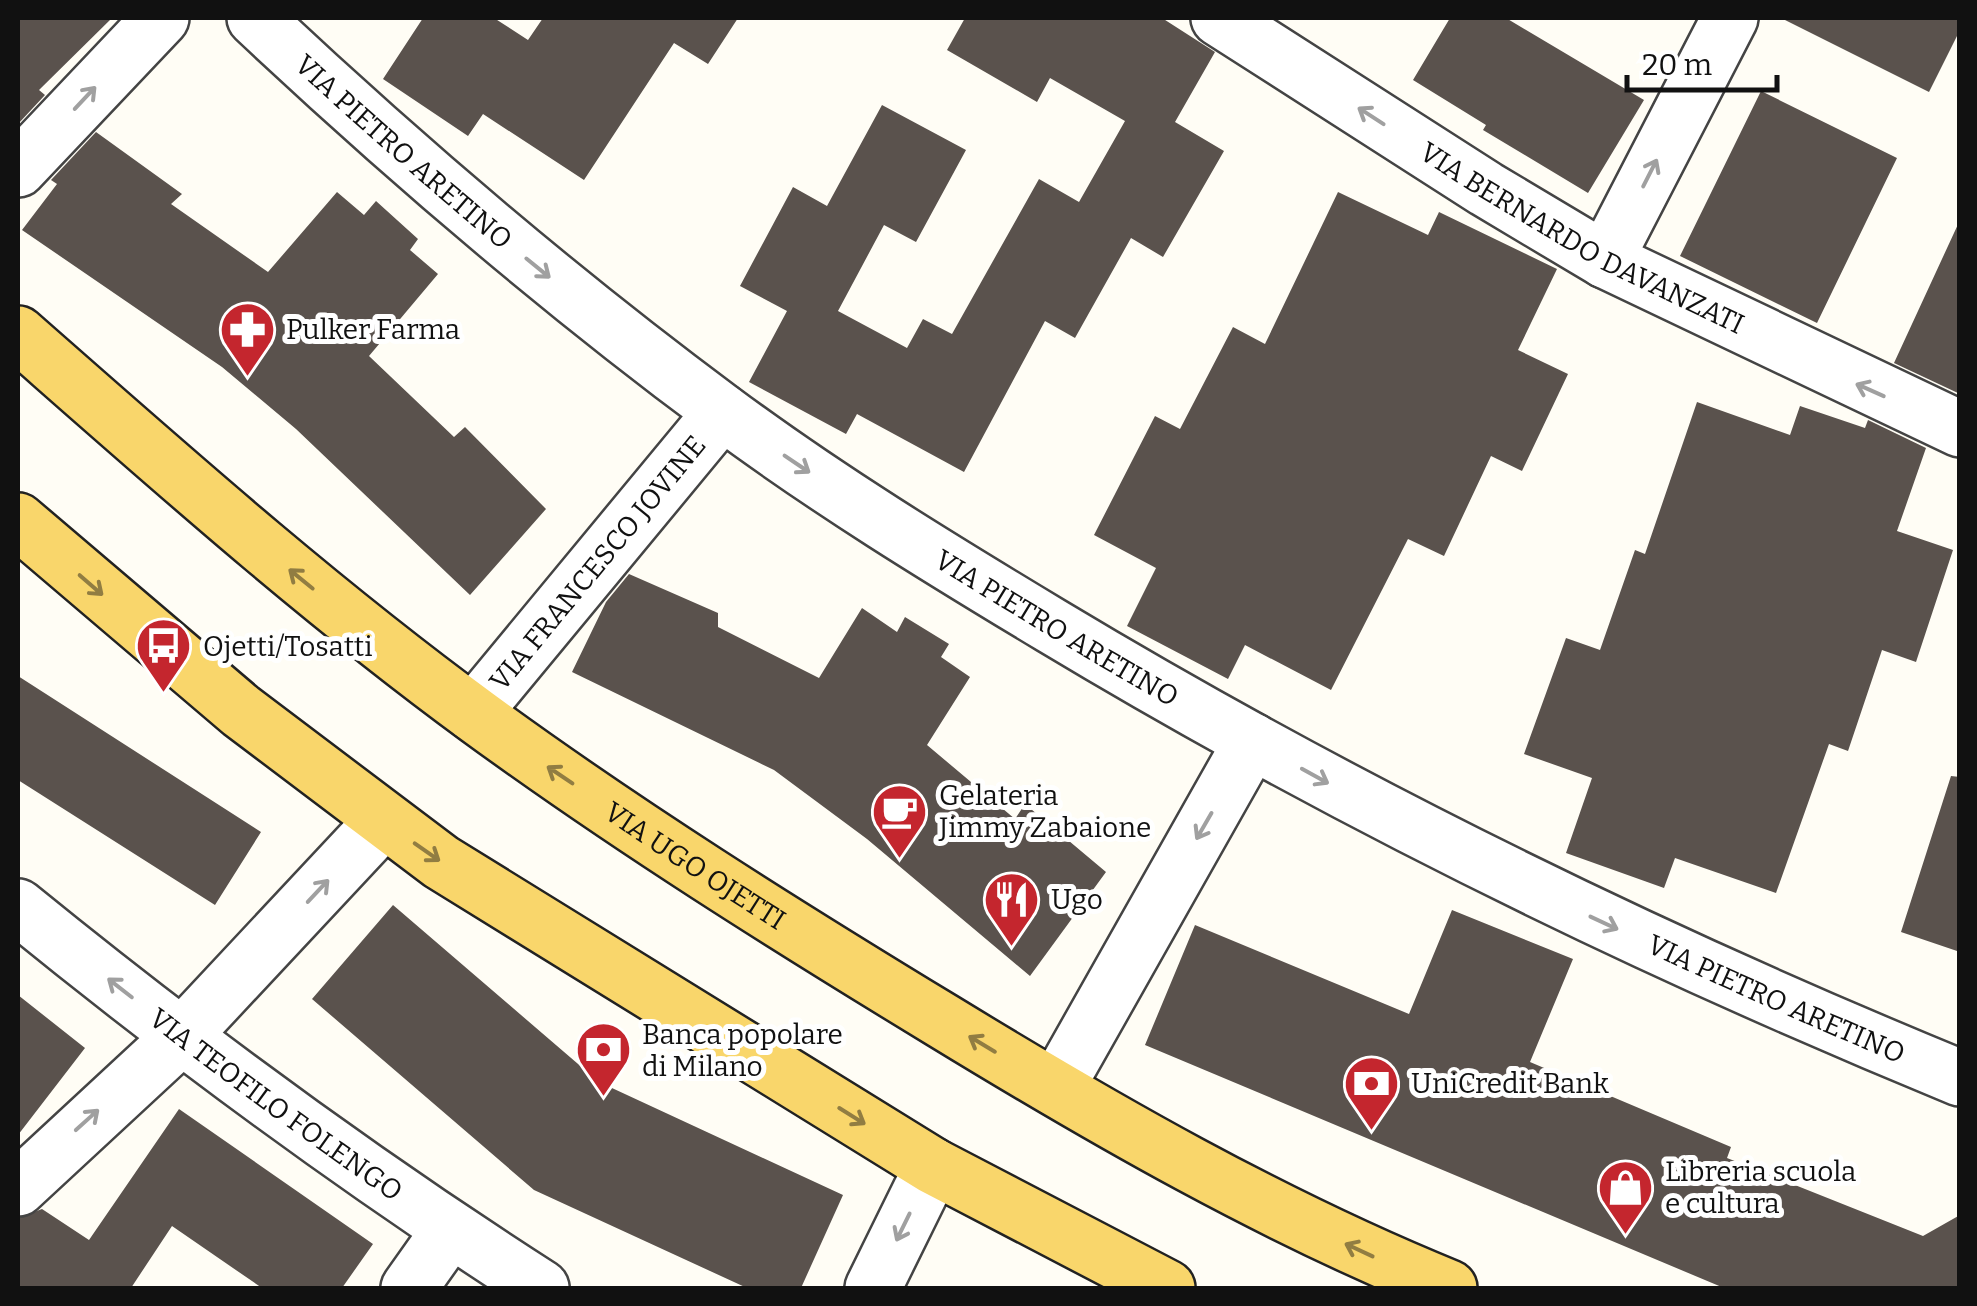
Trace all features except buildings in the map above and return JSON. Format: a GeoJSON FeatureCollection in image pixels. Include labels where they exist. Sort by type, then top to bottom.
{"type":"FeatureCollection","features":[{"type":"Feature","properties":{"kind":"main road","name":"VIA UGO OJETTI"},"geometry":{"type":"LineString","coordinates":[[18,334],[287,567],[473,714],[808,938],[1056,1088],[1229,1185],[1448,1288]]}},
{"type":"Feature","properties":{"kind":"main road"},"geometry":{"type":"LineString","coordinates":[[18,521],[241,711],[383,822],[497,897],[934,1166],[1167,1288]]}},
{"type":"Feature","properties":{"kind":"street"},"geometry":{"type":"LineString","coordinates":[[18,169],[161,18]]}},
{"type":"Feature","properties":{"kind":"street","name":"VIA PIETRO ARETINO"},"geometry":{"type":"LineString","coordinates":[[255,18],[513,247],[722,412],[828,486],[993,590],[1400,823],[1596,920],[1960,1078]]}},
{"type":"Feature","properties":{"kind":"street","name":"VIA BERNARDO DAVANZATI"},"geometry":{"type":"LineString","coordinates":[[1219,18],[1486,190],[1605,260],[1960,429]]}},
{"type":"Feature","properties":{"kind":"street"},"geometry":{"type":"LineString","coordinates":[[1605,260],[1730,18]]}},
{"type":"Feature","properties":{"kind":"street","name":"VIA FRANCESCO JOVINE"},"geometry":{"type":"LineString","coordinates":[[473,714],[722,412]]}},
{"type":"Feature","properties":{"kind":"street"},"geometry":{"type":"LineString","coordinates":[[1056,1088],[1252,741]]}},
{"type":"Feature","properties":{"kind":"street"},"geometry":{"type":"LineString","coordinates":[[18,1188],[182,1036],[383,822]]}},
{"type":"Feature","properties":{"kind":"street","name":"VIA TEOFILO FOLENGO"},"geometry":{"type":"LineString","coordinates":[[18,907],[182,1036],[450,1230],[542,1288]]}},
{"type":"Feature","properties":{"kind":"street"},"geometry":{"type":"LineString","coordinates":[[873,1288],[934,1166]]}},
{"type":"Feature","properties":{"kind":"street"},"geometry":{"type":"LineString","coordinates":[[409,1288],[450,1230]]}},
{"type":"Feature","properties":{"kind":"place","name":"Pulker Farma"},"geometry":{"type":"Point","coordinates":[247,378]}},
{"type":"Feature","properties":{"kind":"place","name":"Ojetti/Tosatti"},"geometry":{"type":"Point","coordinates":[164,695]}},
{"type":"Feature","properties":{"kind":"place","name":"Gelateria Jimmy Zabaione"},"geometry":{"type":"Point","coordinates":[900,860]}},
{"type":"Feature","properties":{"kind":"place","name":"Ugo"},"geometry":{"type":"Point","coordinates":[1012,948]}},
{"type":"Feature","properties":{"kind":"place","name":"Banca popolare di Milano"},"geometry":{"type":"Point","coordinates":[603,1099]}},
{"type":"Feature","properties":{"kind":"place","name":"UniCredit Bank"},"geometry":{"type":"Point","coordinates":[1372,1132]}},
{"type":"Feature","properties":{"kind":"place","name":"Libreria scuola e cultura"},"geometry":{"type":"Point","coordinates":[1626,1236]}}]}
